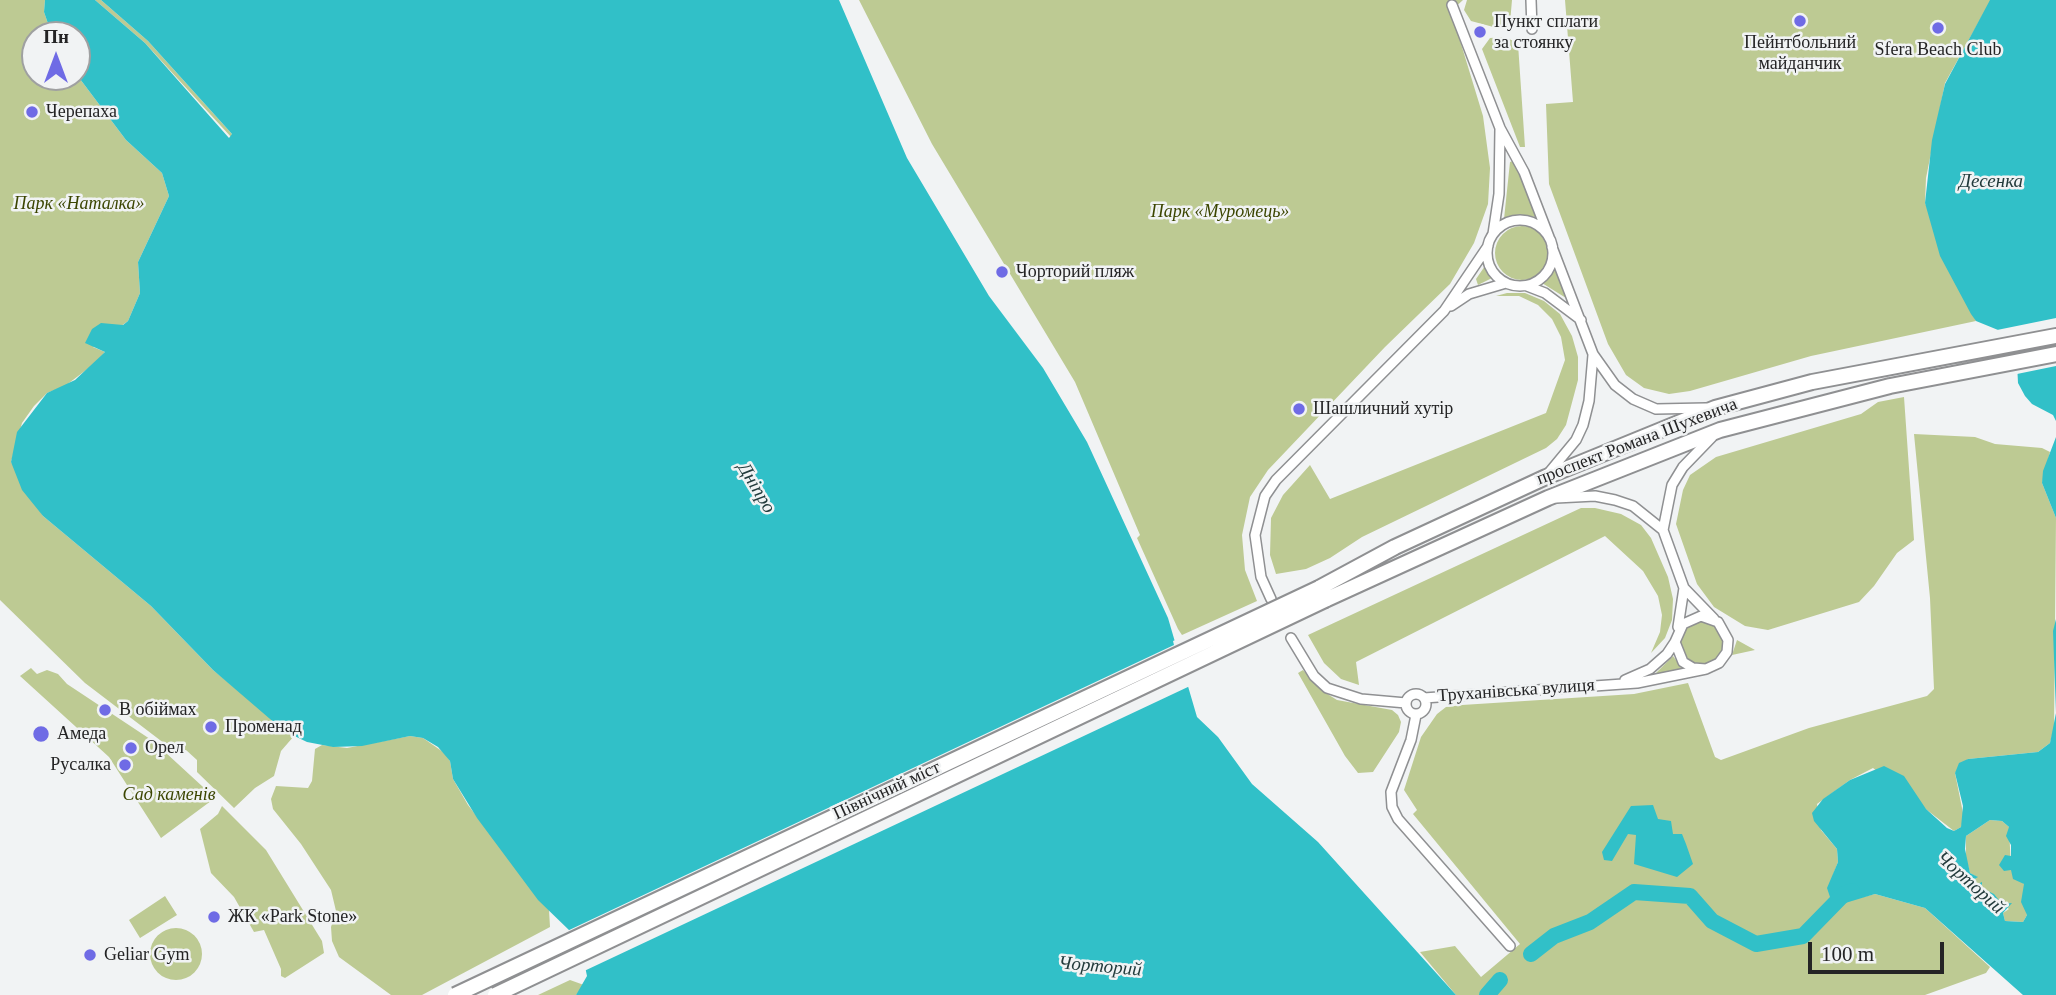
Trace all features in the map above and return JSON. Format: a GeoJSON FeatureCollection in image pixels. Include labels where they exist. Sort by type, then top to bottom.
{"type":"FeatureCollection","features":[{"type":"Feature","properties":{"kind":"main road","name":"проспект Романа Шухевича"},"geometry":{"type":"LineString","coordinates":[[1322,594],[1395,547],[1546,477],[1715,408],[1812,382],[2056,336]]}},
{"type":"Feature","properties":{"kind":"main road","name":"проспект Романа Шухевича"},"geometry":{"type":"LineString","coordinates":[[1322,594],[1548,498],[1720,430],[1890,386],[2056,354]]}},
{"type":"Feature","properties":{"kind":"main road","name":"Північний міст"},"geometry":{"type":"LineString","coordinates":[[455,995],[1322,594]]}},
{"type":"Feature","properties":{"kind":"main road","name":"Північний міст"},"geometry":{"type":"LineString","coordinates":[[495,995],[1322,594]]}},
{"type":"Feature","properties":{"kind":"street"},"geometry":{"type":"LineString","coordinates":[[1531,0],[1532,29]]}},
{"type":"Feature","properties":{"kind":"street"},"geometry":{"type":"LineString","coordinates":[[1452,5],[1500,128],[1524,172],[1583,321],[1592,354],[1592,375],[1583,425],[1576,440],[1546,477]]}},
{"type":"Feature","properties":{"kind":"street"},"geometry":{"type":"LineString","coordinates":[[1444,311],[1488,246],[1493,234],[1499,194],[1500,128]]}},
{"type":"Feature","properties":{"kind":"street"},"geometry":{"type":"LineString","coordinates":[[1493,234],[1502,225],[1523,220],[1533,223],[1550,242],[1550,267],[1536,282],[1527,286]]}},
{"type":"Feature","properties":{"kind":"street"},"geometry":{"type":"LineString","coordinates":[[1488,246],[1490,268],[1506,284]]}},
{"type":"Feature","properties":{"kind":"street"},"geometry":{"type":"LineString","coordinates":[[1271,599],[1261,577],[1255,535],[1265,496],[1276,480],[1444,311],[1468,294],[1506,284],[1527,286],[1545,293],[1583,321]]}},
{"type":"Feature","properties":{"kind":"street"},"geometry":{"type":"LineString","coordinates":[[1592,354],[1615,385],[1633,399],[1656,409],[1715,408]]}},
{"type":"Feature","properties":{"kind":"street"},"geometry":{"type":"LineString","coordinates":[[1684,588],[1676,638],[1683,662],[1693,668],[1706,669],[1719,663],[1727,652],[1728,640],[1718,622],[1684,588],[1663,530],[1672,485],[1683,467],[1720,430]]}},
{"type":"Feature","properties":{"kind":"street"},"geometry":{"type":"LineString","coordinates":[[1548,498],[1595,496],[1615,500],[1633,506],[1663,530]]}},
{"type":"Feature","properties":{"kind":"street"},"geometry":{"type":"LineString","coordinates":[[1676,638],[1688,620],[1700,617],[1718,622]]}},
{"type":"Feature","properties":{"kind":"street"},"geometry":{"type":"LineString","coordinates":[[1291,638],[1314,676],[1327,688],[1361,699],[1406,703]]}},
{"type":"Feature","properties":{"kind":"street","name":"Труханівська вулиця"},"geometry":{"type":"LineString","coordinates":[[1607,685],[1650,669],[1667,654],[1676,638]]}},
{"type":"Feature","properties":{"kind":"street","name":"Труханівська вулиця"},"geometry":{"type":"LineString","coordinates":[[1424,698],[1607,685],[1669,678],[1706,669]]}},
{"type":"Feature","properties":{"kind":"street"},"geometry":{"type":"LineString","coordinates":[[1413,694],[1424,698],[1425,709],[1416,715],[1408,711],[1406,703],[1413,694]]}},
{"type":"Feature","properties":{"kind":"street","name":"Труханівська вулиця"},"geometry":{"type":"LineString","coordinates":[[1416,715],[1411,740],[1391,792],[1392,807],[1398,819],[1510,946]]}},
{"type":"Feature","properties":{"kind":"green space","name":"Парк «Наталка»"},"geometry":{"type":"Polygon","coordinates":[[[0,0],[45,0],[44,12],[47,21],[21,21],[21,91],[89,91],[126,140],[162,173],[169,196],[138,262],[140,293],[128,321],[93,347],[105,352],[94,364],[65,386],[47,393],[34,406],[22,423],[11,462],[43,516],[151,606],[213,670],[294,736],[281,751],[274,776],[255,788],[234,808],[197,772],[197,760],[186,750],[173,750],[85,683],[0,600],[0,0]]]}},
{"type":"Feature","properties":{"kind":"green space"},"geometry":{"type":"Polygon","coordinates":[[[95,0],[101,0],[148,41],[232,134],[231,137],[145,43],[95,0]]]}},
{"type":"Feature","properties":{"kind":"green space","name":"Парк «Муромець»"},"geometry":{"type":"Polygon","coordinates":[[[859,0],[1463,0],[1451,11],[1483,116],[1490,168],[1488,204],[1474,243],[1450,284],[1385,347],[1268,470],[1250,497],[1242,535],[1245,570],[1257,601],[1182,635],[1178,629],[1137,538],[1140,535],[1075,382],[932,144],[859,0]]]}},
{"type":"Feature","properties":{"kind":"green space"},"geometry":{"type":"Polygon","coordinates":[[[1467,0],[1512,0],[1510,23],[1501,29],[1471,21],[1464,10],[1467,0]]]}},
{"type":"Feature","properties":{"kind":"green space"},"geometry":{"type":"Polygon","coordinates":[[[1565,0],[2020,0],[1982,16],[1945,83],[1926,178],[1925,203],[1976,321],[1811,356],[1690,391],[1669,394],[1644,388],[1626,375],[1608,344],[1549,184],[1546,104],[1573,102],[1565,0]]]}},
{"type":"Feature","properties":{"kind":"green space"},"geometry":{"type":"Polygon","coordinates":[[[1506,37],[1518,44],[1525,147],[1520,147],[1482,49],[1490,38],[1506,37]]]}},
{"type":"Feature","properties":{"kind":"green space"},"geometry":{"type":"Polygon","coordinates":[[[1513,161],[1538,217],[1515,215],[1504,219],[1510,162],[1513,161]]]}},
{"type":"Feature","properties":{"kind":"green space"},"geometry":{"type":"Polygon","coordinates":[[[1522,226],[1541,234],[1549,253],[1541,272],[1522,280],[1503,272],[1495,253],[1503,234],[1522,226]]]}},
{"type":"Feature","properties":{"kind":"green space"},"geometry":{"type":"Polygon","coordinates":[[[1485,266],[1494,277],[1478,285],[1476,279],[1485,266]]]}},
{"type":"Feature","properties":{"kind":"green space"},"geometry":{"type":"Polygon","coordinates":[[[1557,268],[1567,295],[1566,298],[1542,283],[1557,268]]]}},
{"type":"Feature","properties":{"kind":"green space"},"geometry":{"type":"Polygon","coordinates":[[[1525,293],[1544,301],[1560,314],[1572,336],[1578,357],[1578,380],[1566,425],[1557,439],[1546,448],[1362,537],[1330,558],[1306,569],[1276,574],[1270,555],[1271,518],[1283,495],[1310,465],[1330,499],[1546,413],[1565,360],[1561,337],[1552,319],[1538,305],[1519,296],[1496,296],[1525,293]]]}},
{"type":"Feature","properties":{"kind":"green space"},"geometry":{"type":"Polygon","coordinates":[[[1904,397],[1914,540],[1897,553],[1874,586],[1859,602],[1768,630],[1745,626],[1714,607],[1697,584],[1676,524],[1683,490],[1690,475],[1716,457],[1861,414],[1878,402],[1904,397]]]}},
{"type":"Feature","properties":{"kind":"green space"},"geometry":{"type":"Polygon","coordinates":[[[1914,434],[1975,437],[1995,444],[2042,448],[2050,452],[2042,483],[2056,518],[2054,728],[2050,743],[2038,752],[1968,759],[1955,773],[1964,818],[1961,827],[1954,831],[1873,768],[1850,780],[1817,804],[1821,830],[1837,849],[1838,862],[1833,875],[1855,899],[1875,894],[1925,908],[1990,967],[1986,973],[1925,995],[1456,995],[1420,952],[1455,946],[1481,977],[1520,944],[1413,814],[1417,810],[1404,790],[1421,737],[1437,714],[1446,707],[1462,705],[1634,694],[1688,683],[1715,757],[1721,760],[1809,728],[1927,696],[1934,689],[1930,598],[1914,434]]]}},
{"type":"Feature","properties":{"kind":"green space"},"geometry":{"type":"Polygon","coordinates":[[[1581,508],[1621,514],[1641,525],[1651,538],[1668,577],[1673,599],[1672,620],[1665,638],[1651,653],[1660,632],[1662,615],[1658,596],[1643,571],[1605,536],[1356,662],[1359,685],[1341,679],[1324,663],[1308,635],[1581,508]]]}},
{"type":"Feature","properties":{"kind":"green space"},"geometry":{"type":"Polygon","coordinates":[[[1702,622],[1717,628],[1723,643],[1717,658],[1702,664],[1687,658],[1681,643],[1687,628],[1702,622]]]}},
{"type":"Feature","properties":{"kind":"green space"},"geometry":{"type":"Polygon","coordinates":[[[1737,640],[1755,650],[1732,655],[1737,640]]]}},
{"type":"Feature","properties":{"kind":"green space"},"geometry":{"type":"Polygon","coordinates":[[[1673,656],[1681,667],[1679,670],[1655,674],[1673,656]]]}},
{"type":"Feature","properties":{"kind":"green space","name":"Сад каменів"},"geometry":{"type":"Polygon","coordinates":[[[31,668],[37,674],[47,670],[58,674],[67,684],[153,741],[215,798],[161,838],[109,757],[20,676],[31,668]]]}},
{"type":"Feature","properties":{"kind":"green space"},"geometry":{"type":"Polygon","coordinates":[[[1303,670],[1321,690],[1337,700],[1392,710],[1398,715],[1401,722],[1399,732],[1373,772],[1358,773],[1345,756],[1298,673],[1303,670]]]}},
{"type":"Feature","properties":{"kind":"green space"},"geometry":{"type":"Polygon","coordinates":[[[410,736],[423,738],[446,754],[453,779],[468,805],[549,910],[550,927],[422,995],[391,995],[339,957],[332,941],[331,927],[336,911],[331,890],[301,844],[273,809],[271,799],[276,786],[308,788],[312,781],[315,749],[322,745],[347,748],[410,736]]]}},
{"type":"Feature","properties":{"kind":"green space"},"geometry":{"type":"Polygon","coordinates":[[[222,806],[266,850],[322,941],[324,953],[285,978],[281,976],[281,969],[264,930],[254,932],[234,897],[211,873],[200,829],[218,814],[222,806]]]}},
{"type":"Feature","properties":{"kind":"green space"},"geometry":{"type":"Polygon","coordinates":[[[1990,820],[2002,821],[2009,827],[2011,869],[2024,884],[2027,915],[2023,922],[2005,921],[2003,913],[2009,909],[1973,880],[1977,877],[1970,873],[1966,858],[1966,836],[1990,820]]]}},
{"type":"Feature","properties":{"kind":"green space"},"geometry":{"type":"Polygon","coordinates":[[[165,896],[177,915],[140,938],[129,920],[165,896]]]}},
{"type":"Feature","properties":{"kind":"green space"},"geometry":{"type":"Polygon","coordinates":[[[176,928],[186,930],[194,936],[200,944],[200,964],[194,972],[186,978],[176,980],[166,978],[158,972],[152,964],[150,954],[152,944],[158,936],[166,930],[176,928]]]}},
{"type":"Feature","properties":{"kind":"green space"},"geometry":{"type":"Polygon","coordinates":[[[570,980],[584,985],[576,995],[538,995],[570,980]]]}},
{"type":"Feature","properties":{"kind":"water","name":"Дніпро"},"geometry":{"type":"Polygon","coordinates":[[[45,0],[95,0],[145,43],[229,138],[232,134],[148,41],[101,0],[839,0],[907,158],[989,296],[1043,368],[1087,442],[1168,618],[1197,717],[1218,737],[1252,784],[1318,842],[1456,995],[576,995],[587,976],[583,957],[571,932],[538,900],[477,818],[453,779],[450,761],[438,747],[423,738],[410,736],[362,746],[333,747],[307,742],[284,731],[213,670],[151,606],[43,516],[22,490],[11,462],[17,432],[47,393],[75,380],[105,352],[85,343],[92,329],[101,323],[123,325],[128,321],[140,293],[138,262],[169,196],[162,173],[126,140],[89,91],[91,21],[47,21],[44,12],[45,0]]]}},
{"type":"Feature","properties":{"kind":"water","name":"Десенка"},"geometry":{"type":"Polygon","coordinates":[[[1990,0],[2056,0],[2056,421],[2053,415],[2032,404],[2025,396],[2018,383],[2017,363],[2003,332],[1976,321],[1971,314],[1940,256],[1925,203],[1932,140],[1945,84],[1990,0]]]}},
{"type":"Feature","properties":{"kind":"water"},"geometry":{"type":"Polygon","coordinates":[[[2056,437],[2056,518],[2042,483],[2043,471],[2056,437]]]}},
{"type":"Feature","properties":{"kind":"water"},"geometry":{"type":"Polygon","coordinates":[[[2056,619],[2056,713],[2053,631],[2056,619]]]}},
{"type":"Feature","properties":{"kind":"water"},"geometry":{"type":"Polygon","coordinates":[[[2056,713],[2056,995],[2023,995],[1925,908],[1875,894],[1842,904],[1831,900],[1827,888],[1838,862],[1837,849],[1814,821],[1812,813],[1823,799],[1850,780],[1884,766],[1904,776],[1926,809],[1954,831],[1961,827],[1963,806],[1955,773],[1959,763],[1968,759],[2038,752],[2050,743],[2056,713]],[[1990,820],[1966,836],[1965,849],[1970,873],[1978,877],[1973,880],[1976,885],[1982,882],[1982,888],[1994,894],[2002,904],[2012,903],[2003,913],[2005,921],[2023,922],[2027,915],[2021,902],[2024,884],[2013,879],[2011,870],[2004,871],[1999,865],[2005,855],[2011,856],[2011,845],[2006,836],[2009,827],[2002,821],[1990,820]]]}},
{"type":"Feature","properties":{"kind":"water"},"geometry":{"type":"Polygon","coordinates":[[[1653,805],[1658,819],[1671,821],[1673,834],[1682,834],[1693,864],[1677,877],[1634,864],[1636,835],[1628,834],[1612,861],[1604,860],[1602,852],[1631,806],[1653,805]]]}},
{"type":"Feature","properties":{"kind":"pier"},"geometry":{"type":"Polygon","coordinates":[[[2056,318],[2056,366],[2017,374],[2010,353],[1997,330],[2056,318]]]}},
{"type":"Feature","properties":{"kind":"pier"},"geometry":{"type":"Polygon","coordinates":[[[1178,639],[1190,686],[582,972],[580,958],[565,932],[1174,645],[1173,641],[1178,639]]]}},
{"type":"Feature","properties":{"kind":"waterway","name":"Чорторий"},"geometry":{"type":"LineString","coordinates":[[1531,954],[1554,936],[1590,922],[1634,892],[1690,896],[1712,921],[1756,944],[1803,936],[1844,894],[1852,891]]}},
{"type":"Feature","properties":{"kind":"waterway","name":"Чорторий"},"geometry":{"type":"LineString","coordinates":[[1487,995],[1500,980]]}},
{"type":"Feature","properties":{"kind":"place","name":"Пейнтбольний майданчик"},"geometry":{"type":"Point","coordinates":[1800,21]}},
{"type":"Feature","properties":{"kind":"place","name":"Sfera Beach Club"},"geometry":{"type":"Point","coordinates":[1938,28]}},
{"type":"Feature","properties":{"kind":"place","name":"Пункт сплати за стоянку"},"geometry":{"type":"Point","coordinates":[1480,32]}},
{"type":"Feature","properties":{"kind":"place","name":"Черепаха"},"geometry":{"type":"Point","coordinates":[32,112]}},
{"type":"Feature","properties":{"kind":"place","name":"Чорторий пляж"},"geometry":{"type":"Point","coordinates":[1002,272]}},
{"type":"Feature","properties":{"kind":"place","name":"Шашличний хутір"},"geometry":{"type":"Point","coordinates":[1299,409]}},
{"type":"Feature","properties":{"kind":"place","name":"В обіймах"},"geometry":{"type":"Point","coordinates":[105,710]}},
{"type":"Feature","properties":{"kind":"place","name":"Променад"},"geometry":{"type":"Point","coordinates":[211,727]}},
{"type":"Feature","properties":{"kind":"place","name":"Амеда"},"geometry":{"type":"Point","coordinates":[41,734]}},
{"type":"Feature","properties":{"kind":"place","name":"Орел"},"geometry":{"type":"Point","coordinates":[131,748]}},
{"type":"Feature","properties":{"kind":"place","name":"Русалка"},"geometry":{"type":"Point","coordinates":[125,765]}},
{"type":"Feature","properties":{"kind":"place","name":"ЖК «Park Stone»"},"geometry":{"type":"Point","coordinates":[214,917]}},
{"type":"Feature","properties":{"kind":"place","name":"Geliar Gym"},"geometry":{"type":"Point","coordinates":[90,955]}}]}
